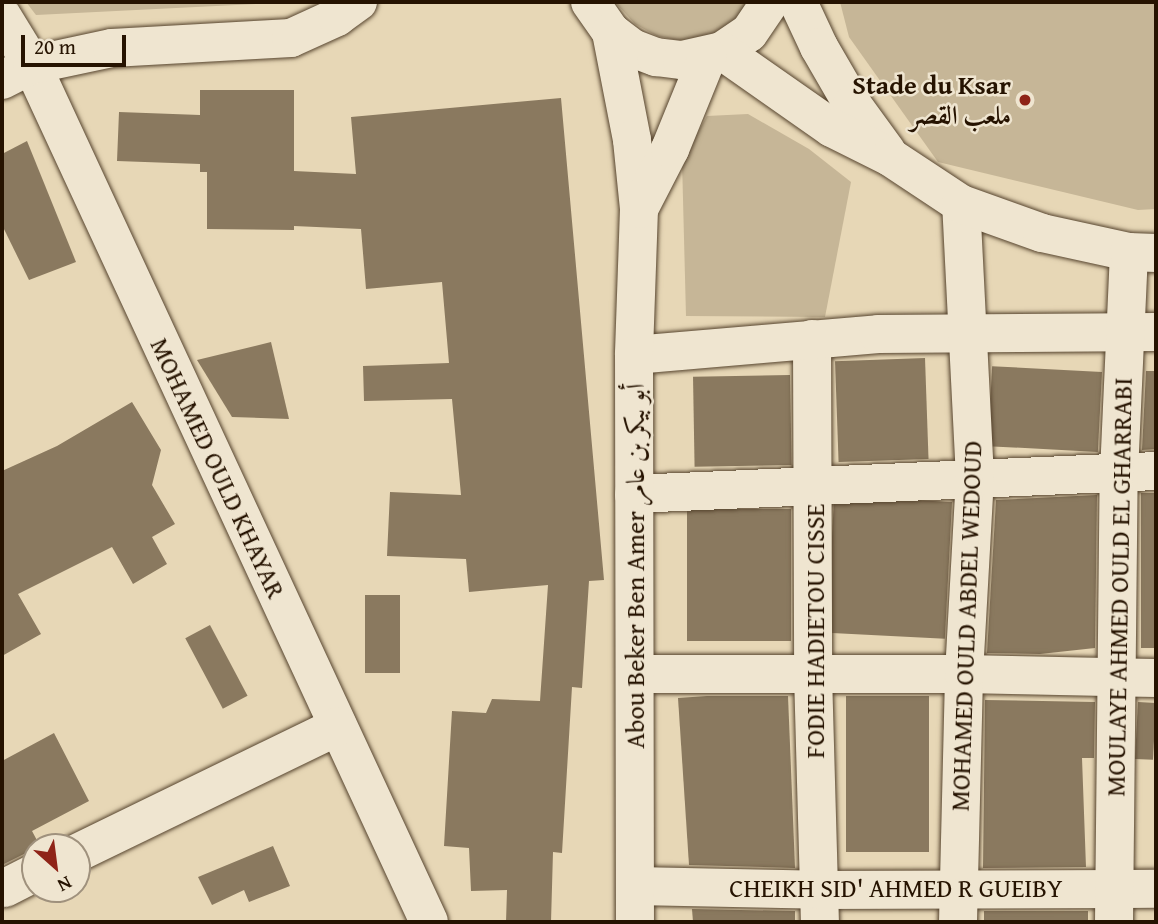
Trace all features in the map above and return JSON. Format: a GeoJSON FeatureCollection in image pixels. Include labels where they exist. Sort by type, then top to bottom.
{"type":"FeatureCollection","features":[{"type":"Feature","properties":{"kind":"street"},"geometry":{"type":"LineString","coordinates":[[17,73],[112,48],[290,38],[337,17],[358,2]]}},
{"type":"Feature","properties":{"kind":"street"},"geometry":{"type":"LineString","coordinates":[[595,11],[632,48],[656,57],[682,60],[715,54],[749,33],[770,2]]}},
{"type":"Feature","properties":{"kind":"street"},"geometry":{"type":"LineString","coordinates":[[798,2],[845,92],[890,157]]}},
{"type":"Feature","properties":{"kind":"street","name":"Abou Beker Ben Amer أبو بيكر بن عامر"},"geometry":{"type":"LineString","coordinates":[[595,11],[632,140],[639,209],[634,355],[637,674],[635,904]]}},
{"type":"Feature","properties":{"kind":"street","name":"MOHAMED OULD KHAYAR"},"geometry":{"type":"LineString","coordinates":[[2,16],[17,73],[338,726],[429,922]]}},
{"type":"Feature","properties":{"kind":"street"},"geometry":{"type":"LineString","coordinates":[[715,54],[832,128],[890,157],[961,204],[1042,233],[1143,252]]}},
{"type":"Feature","properties":{"kind":"street","name":"Abou Beker Ben Amer أبو بيكر بن عامر"},"geometry":{"type":"LineString","coordinates":[[639,209],[715,54]]}},
{"type":"Feature","properties":{"kind":"street","name":"MOHAMED OULD ABDEL WEDOUD"},"geometry":{"type":"LineString","coordinates":[[958,904],[964,674],[975,478],[961,204]]}},
{"type":"Feature","properties":{"kind":"street","name":"MOULAYE AHMED OULD EL GHARRABI"},"geometry":{"type":"LineString","coordinates":[[1113,906],[1119,473],[1141,332],[1143,252]]}},
{"type":"Feature","properties":{"kind":"street"},"geometry":{"type":"LineString","coordinates":[[634,355],[812,339],[966,333],[1141,332]]}},
{"type":"Feature","properties":{"kind":"street","name":"FODIE HADIETOU CISSE"},"geometry":{"type":"LineString","coordinates":[[812,339],[813,674],[820,906]]}},
{"type":"Feature","properties":{"kind":"street"},"geometry":{"type":"LineString","coordinates":[[634,494],[1156,471]]}},
{"type":"Feature","properties":{"kind":"street"},"geometry":{"type":"LineString","coordinates":[[637,674],[964,674],[1117,680],[1156,678]]}},
{"type":"Feature","properties":{"kind":"street"},"geometry":{"type":"LineString","coordinates":[[91,846],[338,726]]}},
{"type":"Feature","properties":{"kind":"street","name":"CHEIKH SID' AHMED R GUEIBY"},"geometry":{"type":"LineString","coordinates":[[635,904],[1113,906],[1156,889]]}},
{"type":"Feature","properties":{"kind":"shaded area"},"geometry":{"type":"Polygon","coordinates":[[[26,2],[295,2],[36,15],[26,2]]]}},
{"type":"Feature","properties":{"kind":"shaded area"},"geometry":{"type":"Polygon","coordinates":[[[615,2],[752,2],[732,24],[708,36],[682,41],[657,36],[635,24],[615,2]]]}},
{"type":"Feature","properties":{"kind":"shaded area","name":"Stade du Ksar ملعب القصر"},"geometry":{"type":"Polygon","coordinates":[[[840,2],[1156,2],[1156,209],[1138,210],[938,162],[849,37],[840,2]]]}},
{"type":"Feature","properties":{"kind":"shaded area"},"geometry":{"type":"Polygon","coordinates":[[[748,114],[809,149],[851,182],[825,317],[686,316],[682,160],[707,116],[748,114]]]}},
{"type":"Feature","properties":{"kind":"building"},"geometry":{"type":"Polygon","coordinates":[[[200,90],[294,90],[294,171],[356,174],[351,117],[561,98],[604,580],[589,581],[582,688],[572,687],[562,853],[553,852],[551,922],[506,922],[507,890],[471,891],[469,848],[444,846],[452,711],[486,713],[492,699],[540,701],[548,585],[469,592],[466,559],[387,556],[390,492],[461,495],[452,399],[364,401],[363,366],[449,363],[442,282],[366,289],[361,229],[294,226],[294,230],[207,229],[207,172],[200,172],[200,164],[117,161],[119,112],[200,115],[200,90]]]}},
{"type":"Feature","properties":{"kind":"building"},"geometry":{"type":"Polygon","coordinates":[[[27,141],[76,262],[29,280],[2,225],[2,154],[27,141]]]}},
{"type":"Feature","properties":{"kind":"building"},"geometry":{"type":"Polygon","coordinates":[[[271,342],[289,419],[232,417],[197,360],[271,342]]]}},
{"type":"Feature","properties":{"kind":"building"},"geometry":{"type":"Polygon","coordinates":[[[925,358],[929,459],[839,462],[835,361],[925,358]]]}},
{"type":"Feature","properties":{"kind":"building"},"geometry":{"type":"Polygon","coordinates":[[[992,366],[1102,372],[1098,452],[988,446],[992,366]]]}},
{"type":"Feature","properties":{"kind":"building"},"geometry":{"type":"Polygon","coordinates":[[[1146,371],[1156,371],[1156,449],[1142,450],[1146,371]]]}},
{"type":"Feature","properties":{"kind":"building"},"geometry":{"type":"Polygon","coordinates":[[[790,375],[792,465],[695,467],[693,377],[790,375]]]}},
{"type":"Feature","properties":{"kind":"building"},"geometry":{"type":"Polygon","coordinates":[[[132,402],[161,450],[152,485],[175,524],[152,537],[167,564],[133,584],[112,547],[18,594],[41,634],[2,656],[2,471],[57,446],[132,402]]]}},
{"type":"Feature","properties":{"kind":"building"},"geometry":{"type":"Polygon","coordinates":[[[1141,493],[1156,493],[1156,648],[1141,648],[1141,493]]]}},
{"type":"Feature","properties":{"kind":"building"},"geometry":{"type":"Polygon","coordinates":[[[1097,495],[1095,648],[1040,654],[987,653],[996,500],[1097,495]]]}},
{"type":"Feature","properties":{"kind":"building"},"geometry":{"type":"Polygon","coordinates":[[[834,496],[952,502],[945,639],[827,633],[834,496]]]}},
{"type":"Feature","properties":{"kind":"building"},"geometry":{"type":"Polygon","coordinates":[[[687,509],[791,509],[791,641],[687,641],[687,509]]]}},
{"type":"Feature","properties":{"kind":"building"},"geometry":{"type":"Polygon","coordinates":[[[365,595],[400,595],[400,673],[365,673],[365,595]]]}},
{"type":"Feature","properties":{"kind":"building"},"geometry":{"type":"Polygon","coordinates":[[[210,625],[248,696],[223,709],[185,638],[210,625]]]}},
{"type":"Feature","properties":{"kind":"building"},"geometry":{"type":"Polygon","coordinates":[[[788,696],[795,868],[689,865],[678,698],[788,696]]]}},
{"type":"Feature","properties":{"kind":"building"},"geometry":{"type":"Polygon","coordinates":[[[846,696],[929,696],[929,852],[846,852],[846,696]]]}},
{"type":"Feature","properties":{"kind":"building"},"geometry":{"type":"Polygon","coordinates":[[[985,700],[1095,702],[1094,758],[1082,758],[1086,867],[983,868],[985,700]]]}},
{"type":"Feature","properties":{"kind":"building"},"geometry":{"type":"Polygon","coordinates":[[[1138,702],[1156,703],[1153,760],[1135,759],[1138,702]]]}},
{"type":"Feature","properties":{"kind":"building"},"geometry":{"type":"Polygon","coordinates":[[[54,733],[89,801],[32,831],[33,833],[21,833],[21,856],[2,865],[2,761],[54,733]]]}},
{"type":"Feature","properties":{"kind":"building"},"geometry":{"type":"Polygon","coordinates":[[[273,846],[290,886],[249,902],[244,890],[212,905],[198,877],[273,846]]]}},
{"type":"Feature","properties":{"kind":"building"},"geometry":{"type":"Polygon","coordinates":[[[692,909],[795,911],[795,922],[693,922],[692,909]]]}},
{"type":"Feature","properties":{"kind":"building"},"geometry":{"type":"Polygon","coordinates":[[[984,911],[1088,911],[1088,922],[984,922],[984,911]]]}},
{"type":"Feature","properties":{"kind":"place","name":"Stade du Ksar ملعب القصر"},"geometry":{"type":"Point","coordinates":[1025,100]}}]}
